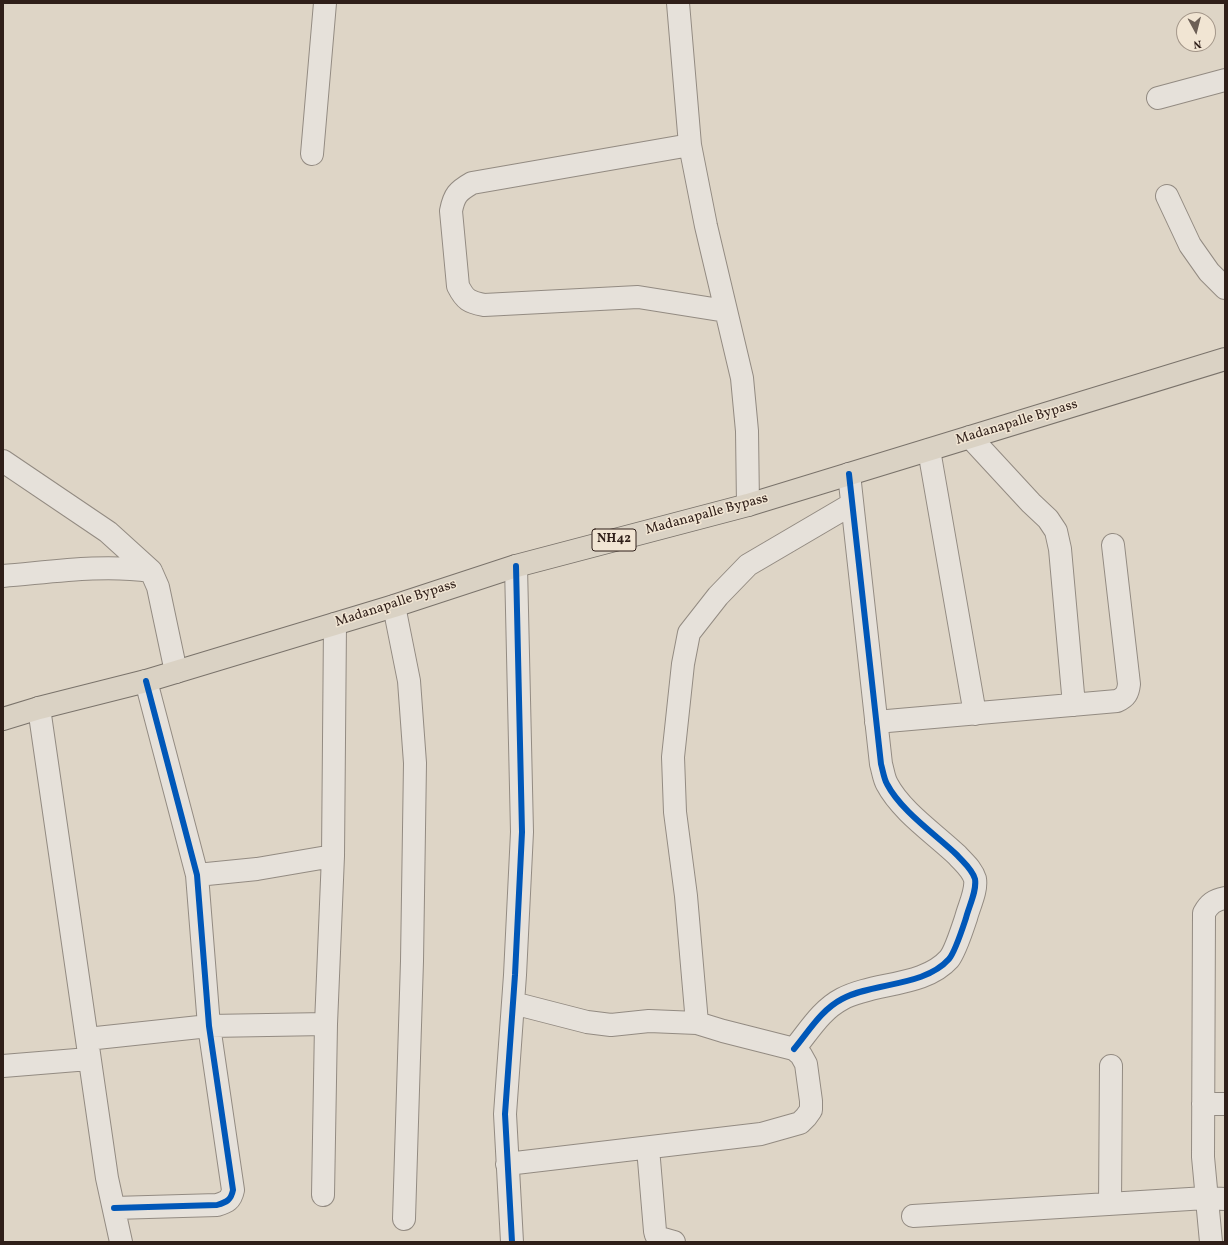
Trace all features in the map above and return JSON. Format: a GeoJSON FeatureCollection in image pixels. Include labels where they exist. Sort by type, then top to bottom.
{"type":"FeatureCollection","features":[{"type":"Feature","properties":{"kind":"highway","name":"Madanapalle Bypass"},"geometry":{"type":"LineString","coordinates":[[3,719],[39,708],[146,681],[394,606],[516,566],[748,505],[1225,359]]}},
{"type":"Feature","properties":{"kind":"street"},"geometry":{"type":"LineString","coordinates":[[312,154],[326,3]]}},
{"type":"Feature","properties":{"kind":"street"},"geometry":{"type":"LineString","coordinates":[[678,3],[690,145],[706,226],[742,378],[747,431],[748,505]]}},
{"type":"Feature","properties":{"kind":"street"},"geometry":{"type":"LineString","coordinates":[[1158,98],[1225,80]]}},
{"type":"Feature","properties":{"kind":"street"},"geometry":{"type":"LineString","coordinates":[[690,145],[472,183],[460,190],[453,199],[451,211],[458,286],[464,297],[472,302],[484,305],[638,298],[726,311]]}},
{"type":"Feature","properties":{"kind":"street"},"geometry":{"type":"LineString","coordinates":[[1167,196],[1190,245],[1209,272],[1225,288]]}},
{"type":"Feature","properties":{"kind":"street"},"geometry":{"type":"LineString","coordinates":[[970,437],[1031,503],[1048,519],[1056,531],[1060,549],[1074,705]]}},
{"type":"Feature","properties":{"kind":"street"},"geometry":{"type":"LineString","coordinates":[[929,450],[975,714]]}},
{"type":"Feature","properties":{"kind":"street"},"geometry":{"type":"LineString","coordinates":[[3,461],[108,532],[151,571],[158,587],[176,672]]}},
{"type":"Feature","properties":{"kind":"street"},"geometry":{"type":"LineString","coordinates":[[794,1049],[825,1010],[841,999],[858,992],[919,977],[936,970],[949,959],[962,930],[975,888],[975,880],[970,869],[895,797],[886,784],[881,764],[849,474]]}},
{"type":"Feature","properties":{"kind":"street"},"geometry":{"type":"LineString","coordinates":[[697,1023],[686,896],[675,812],[673,757],[684,664],[690,633],[718,596],[748,566],[852,504]]}},
{"type":"Feature","properties":{"kind":"street"},"geometry":{"type":"LineString","coordinates":[[876,722],[1117,701],[1124,698],[1128,693],[1129,684],[1113,545]]}},
{"type":"Feature","properties":{"kind":"street"},"geometry":{"type":"LineString","coordinates":[[512,1242],[505,1114],[514,1003],[522,832],[516,566]]}},
{"type":"Feature","properties":{"kind":"street"},"geometry":{"type":"LineString","coordinates":[[3,576],[107,568],[133,568],[151,571]]}},
{"type":"Feature","properties":{"kind":"street"},"geometry":{"type":"LineString","coordinates":[[394,606],[409,682],[415,763],[412,961],[404,1219]]}},
{"type":"Feature","properties":{"kind":"street"},"geometry":{"type":"LineString","coordinates":[[323,1195],[326,1024],[333,856],[335,624]]}},
{"type":"Feature","properties":{"kind":"street"},"geometry":{"type":"LineString","coordinates":[[114,1208],[217,1205],[227,1202],[232,1198],[233,1190],[209,1026],[197,875],[146,681]]}},
{"type":"Feature","properties":{"kind":"street"},"geometry":{"type":"LineString","coordinates":[[39,708],[107,1178],[122,1242]]}},
{"type":"Feature","properties":{"kind":"street"},"geometry":{"type":"LineString","coordinates":[[197,875],[257,869],[333,856]]}},
{"type":"Feature","properties":{"kind":"street"},"geometry":{"type":"LineString","coordinates":[[1211,1242],[1216,1198],[1203,1157],[1204,913],[1209,904],[1217,899],[1225,898]]}},
{"type":"Feature","properties":{"kind":"street"},"geometry":{"type":"LineString","coordinates":[[507,1164],[761,1134],[800,1123],[811,1110],[812,1101],[806,1064],[801,1055],[794,1049],[697,1023],[649,1021],[611,1025],[587,1022],[514,1003]]}},
{"type":"Feature","properties":{"kind":"street"},"geometry":{"type":"LineString","coordinates":[[3,1066],[209,1026],[326,1024]]}},
{"type":"Feature","properties":{"kind":"street"},"geometry":{"type":"LineString","coordinates":[[1110,1204],[1111,1066]]}},
{"type":"Feature","properties":{"kind":"street"},"geometry":{"type":"LineString","coordinates":[[1203,1104],[1225,1104]]}},
{"type":"Feature","properties":{"kind":"street"},"geometry":{"type":"LineString","coordinates":[[648,1148],[654,1231],[660,1238],[674,1242]]}},
{"type":"Feature","properties":{"kind":"street"},"geometry":{"type":"LineString","coordinates":[[913,1216],[1216,1198]]}},
{"type":"Feature","properties":{"kind":"cycle path"},"geometry":{"type":"LineString","coordinates":[[794,1049],[822,1015],[842,999],[855,994],[926,975],[939,968],[949,959],[954,951],[975,888],[975,879],[968,866],[901,804],[893,794],[884,777],[881,764],[849,474]]}},
{"type":"Feature","properties":{"kind":"cycle path"},"geometry":{"type":"LineString","coordinates":[[512,1242],[505,1114],[515,975],[522,832],[516,566]]}},
{"type":"Feature","properties":{"kind":"cycle path"},"geometry":{"type":"LineString","coordinates":[[114,1208],[217,1205],[228,1200],[233,1190],[209,1026],[197,875],[146,681]]}}]}
